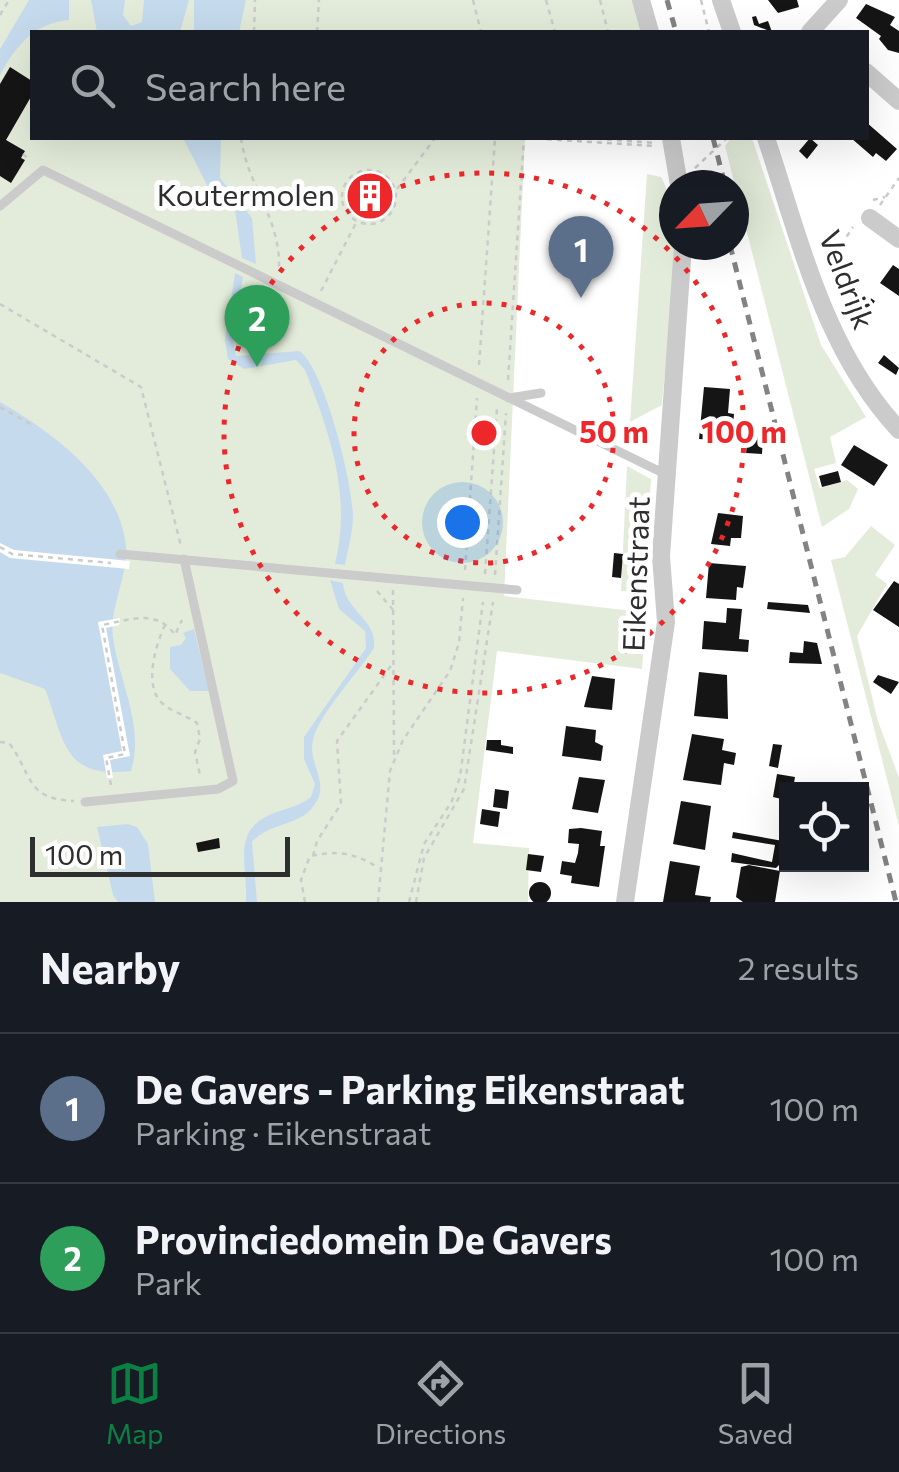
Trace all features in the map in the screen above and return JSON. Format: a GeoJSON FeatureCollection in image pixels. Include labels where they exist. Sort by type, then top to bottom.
{"type":"FeatureCollection","features":[{"type":"Feature","properties":{"kind":"street"},"geometry":{"type":"LineString","coordinates":[[641,0],[649,30]]}},
{"type":"Feature","properties":{"kind":"street"},"geometry":{"type":"LineString","coordinates":[[721,0],[731,30]]}},
{"type":"Feature","properties":{"kind":"street"},"geometry":{"type":"LineString","coordinates":[[819,30],[839,0]]}},
{"type":"Feature","properties":{"kind":"street"},"geometry":{"type":"LineString","coordinates":[[869,75],[899,101]]}},
{"type":"Feature","properties":{"kind":"street","name":"Veldrijk"},"geometry":{"type":"LineString","coordinates":[[767,140],[822,304],[854,373],[899,430]]}},
{"type":"Feature","properties":{"kind":"street"},"geometry":{"type":"LineString","coordinates":[[672,143],[676,170]]}},
{"type":"Feature","properties":{"kind":"street"},"geometry":{"type":"LineString","coordinates":[[867,212],[899,239]]}},
{"type":"Feature","properties":{"kind":"street","name":"Eikenstraat"},"geometry":{"type":"LineString","coordinates":[[625,902],[666,622],[661,588],[683,260]]}},
{"type":"Feature","properties":{"kind":"street"},"geometry":{"type":"LineString","coordinates":[[885,414],[899,400]]}},
{"type":"Feature","properties":{"kind":"lane"},"geometry":{"type":"LineString","coordinates":[[0,206],[43,170],[668,474]]}},
{"type":"Feature","properties":{"kind":"lane"},"geometry":{"type":"LineString","coordinates":[[502,396],[541,394]]}},
{"type":"Feature","properties":{"kind":"lane"},"geometry":{"type":"LineString","coordinates":[[85,802],[227,787],[234,772],[184,558]]}},
{"type":"Feature","properties":{"kind":"lane"},"geometry":{"type":"LineString","coordinates":[[120,559],[184,558],[517,590]]}},
{"type":"Feature","properties":{"kind":"path"},"geometry":{"type":"LineString","coordinates":[[0,15],[9,0]]}},
{"type":"Feature","properties":{"kind":"path"},"geometry":{"type":"LineString","coordinates":[[254,30],[255,0]]}},
{"type":"Feature","properties":{"kind":"path"},"geometry":{"type":"LineString","coordinates":[[317,30],[319,0]]}},
{"type":"Feature","properties":{"kind":"path"},"geometry":{"type":"LineString","coordinates":[[473,0],[480,30]]}},
{"type":"Feature","properties":{"kind":"path"},"geometry":{"type":"LineString","coordinates":[[546,0],[554,30]]}},
{"type":"Feature","properties":{"kind":"path"},"geometry":{"type":"LineString","coordinates":[[600,0],[608,30]]}},
{"type":"Feature","properties":{"kind":"path"},"geometry":{"type":"LineString","coordinates":[[701,0],[708,30]]}},
{"type":"Feature","properties":{"kind":"path"},"geometry":{"type":"LineString","coordinates":[[241,140],[248,170],[277,230],[278,285]]}},
{"type":"Feature","properties":{"kind":"path"},"geometry":{"type":"LineString","coordinates":[[356,222],[382,221],[394,208],[396,190],[434,140]]}},
{"type":"Feature","properties":{"kind":"path"},"geometry":{"type":"LineString","coordinates":[[378,902],[395,758],[450,671],[459,643],[496,140]]}},
{"type":"Feature","properties":{"kind":"path"},"geometry":{"type":"LineString","coordinates":[[416,902],[424,858],[464,789],[490,588],[525,140]]}},
{"type":"Feature","properties":{"kind":"path"},"geometry":{"type":"LineString","coordinates":[[584,140],[672,143]]}},
{"type":"Feature","properties":{"kind":"path"},"geometry":{"type":"LineString","coordinates":[[633,140],[672,143]]}},
{"type":"Feature","properties":{"kind":"path"},"geometry":{"type":"LineString","coordinates":[[694,169],[725,140]]}},
{"type":"Feature","properties":{"kind":"path"},"geometry":{"type":"LineString","coordinates":[[356,222],[342,200],[352,176],[378,172],[396,190]]}},
{"type":"Feature","properties":{"kind":"path"},"geometry":{"type":"LineString","coordinates":[[805,255],[843,242],[899,178]]}},
{"type":"Feature","properties":{"kind":"path"},"geometry":{"type":"LineString","coordinates":[[867,212],[886,197]]}},
{"type":"Feature","properties":{"kind":"path"},"geometry":{"type":"LineString","coordinates":[[315,302],[356,222]]}},
{"type":"Feature","properties":{"kind":"path"},"geometry":{"type":"LineString","coordinates":[[0,304],[141,386],[184,558]]}},
{"type":"Feature","properties":{"kind":"path"},"geometry":{"type":"LineString","coordinates":[[409,902],[424,844],[452,801],[460,777],[490,588],[502,396]]}},
{"type":"Feature","properties":{"kind":"path"},"geometry":{"type":"LineString","coordinates":[[0,407],[32,425]]}},
{"type":"Feature","properties":{"kind":"path"},"geometry":{"type":"LineString","coordinates":[[0,547],[12,554],[120,559]]}},
{"type":"Feature","properties":{"kind":"path"},"geometry":{"type":"LineString","coordinates":[[370,576],[395,612]]}},
{"type":"Feature","properties":{"kind":"path"},"geometry":{"type":"LineString","coordinates":[[392,578],[395,612],[391,748],[395,758]]}},
{"type":"Feature","properties":{"kind":"path"},"geometry":{"type":"LineString","coordinates":[[110,778],[106,758],[125,754],[102,625],[151,616],[166,623],[175,635],[184,611]]}},
{"type":"Feature","properties":{"kind":"path"},"geometry":{"type":"LineString","coordinates":[[166,623],[156,649],[153,687],[161,702],[197,723],[199,791]]}},
{"type":"Feature","properties":{"kind":"path"},"geometry":{"type":"LineString","coordinates":[[313,856],[317,841],[341,804],[338,741],[393,663]]}},
{"type":"Feature","properties":{"kind":"path"},"geometry":{"type":"LineString","coordinates":[[0,742],[9,743],[29,783],[40,794],[56,800],[85,802]]}},
{"type":"Feature","properties":{"kind":"path"},"geometry":{"type":"LineString","coordinates":[[305,902],[302,880],[305,863],[313,856],[340,852],[358,855],[381,868]]}},
{"type":"Feature","properties":{"kind":"green space"},"geometry":{"type":"Polygon","coordinates":[[[0,0],[633,0],[641,30],[30,30],[30,140],[525,140],[504,596],[633,611],[646,618],[642,669],[497,651],[473,843],[529,848],[528,902],[0,902],[0,0]]]}},
{"type":"Feature","properties":{"kind":"green space"},"geometry":{"type":"Polygon","coordinates":[[[730,140],[753,140],[821,345],[866,417],[830,437],[836,463],[814,469],[820,488],[847,480],[858,489],[849,509],[822,527],[749,240],[749,170],[731,170],[725,146],[730,140]]]}},
{"type":"Feature","properties":{"kind":"green space"},"geometry":{"type":"Polygon","coordinates":[[[647,174],[659,177],[659,260],[674,260],[673,287],[662,405],[630,422],[647,174]]]}},
{"type":"Feature","properties":{"kind":"green space"},"geometry":{"type":"Polygon","coordinates":[[[627,466],[651,479],[644,593],[621,591],[627,466]]]}},
{"type":"Feature","properties":{"kind":"green space"},"geometry":{"type":"Polygon","coordinates":[[[871,526],[895,545],[875,575],[887,584],[857,636],[878,721],[899,778],[899,826],[831,560],[845,557],[871,526]]]}},
{"type":"Feature","properties":{"kind":"water"},"geometry":{"type":"Polygon","coordinates":[[[29,0],[69,0],[69,20],[30,30],[30,36],[0,75],[0,49],[29,0]]]}},
{"type":"Feature","properties":{"kind":"water"},"geometry":{"type":"Polygon","coordinates":[[[91,0],[125,0],[123,15],[131,26],[142,22],[144,0],[189,0],[181,30],[97,30],[91,0]]]}},
{"type":"Feature","properties":{"kind":"water"},"geometry":{"type":"Polygon","coordinates":[[[194,0],[246,0],[239,30],[194,30],[194,0]]]}},
{"type":"Feature","properties":{"kind":"water"},"geometry":{"type":"Polygon","coordinates":[[[184,140],[221,140],[220,178],[252,218],[256,264],[242,258],[235,210],[208,187],[184,140]]]}},
{"type":"Feature","properties":{"kind":"water"},"geometry":{"type":"Polygon","coordinates":[[[235,273],[243,277],[232,336],[236,356],[299,351],[309,361],[327,402],[352,503],[345,565],[335,564],[341,514],[336,466],[305,370],[296,360],[244,369],[228,359],[225,340],[235,273]]]}},
{"type":"Feature","properties":{"kind":"water"},"geometry":{"type":"Polygon","coordinates":[[[0,402],[41,428],[80,461],[111,501],[121,523],[126,558],[112,626],[133,721],[131,771],[109,772],[79,763],[63,740],[45,689],[0,673],[0,402]]]}},
{"type":"Feature","properties":{"kind":"water"},"geometry":{"type":"Polygon","coordinates":[[[330,580],[343,583],[349,601],[371,630],[374,648],[316,730],[312,749],[320,783],[318,799],[306,814],[266,831],[252,842],[257,902],[246,902],[246,839],[260,820],[311,797],[315,784],[304,759],[304,737],[366,648],[365,631],[339,609],[330,580]]]}},
{"type":"Feature","properties":{"kind":"water"},"geometry":{"type":"Polygon","coordinates":[[[194,629],[209,691],[190,691],[170,669],[170,647],[181,645],[186,638],[183,633],[194,629]]]}},
{"type":"Feature","properties":{"kind":"water"},"geometry":{"type":"Polygon","coordinates":[[[97,827],[137,827],[148,844],[155,902],[118,902],[113,895],[97,827]]]}},
{"type":"Feature","properties":{"kind":"pier"},"geometry":{"type":"Polygon","coordinates":[[[0,543],[14,550],[130,561],[129,569],[10,558],[0,552],[0,543]]]}},
{"type":"Feature","properties":{"kind":"pier"},"geometry":{"type":"Polygon","coordinates":[[[120,618],[119,625],[106,628],[130,756],[110,760],[113,778],[107,778],[103,755],[122,751],[98,622],[120,618]]]}},
{"type":"Feature","properties":{"kind":"building"},"geometry":{"type":"Polygon","coordinates":[[[768,0],[797,0],[799,7],[778,13],[768,0]]]}},
{"type":"Feature","properties":{"kind":"building"},"geometry":{"type":"Polygon","coordinates":[[[866,4],[895,17],[890,25],[899,31],[899,53],[888,50],[879,39],[881,36],[856,18],[866,4]]]}},
{"type":"Feature","properties":{"kind":"building"},"geometry":{"type":"Polygon","coordinates":[[[756,16],[759,24],[768,21],[771,30],[754,25],[752,17],[756,16]]]}},
{"type":"Feature","properties":{"kind":"building"},"geometry":{"type":"Polygon","coordinates":[[[10,67],[30,80],[30,98],[6,140],[25,151],[21,158],[25,160],[11,183],[0,176],[0,84],[10,67]]]}},
{"type":"Feature","properties":{"kind":"building"},"geometry":{"type":"Polygon","coordinates":[[[869,125],[897,149],[886,161],[876,153],[873,157],[853,140],[869,140],[869,125]]]}},
{"type":"Feature","properties":{"kind":"building"},"geometry":{"type":"Polygon","coordinates":[[[808,140],[818,145],[807,159],[799,151],[808,140]]]}},
{"type":"Feature","properties":{"kind":"building","name":"Koutermolen"},"geometry":{"type":"Polygon","coordinates":[[[370,187],[380,197],[370,207],[360,197],[370,187]]]}},
{"type":"Feature","properties":{"kind":"building"},"geometry":{"type":"Polygon","coordinates":[[[893,265],[899,269],[899,296],[880,283],[893,265]]]}},
{"type":"Feature","properties":{"kind":"building"},"geometry":{"type":"Polygon","coordinates":[[[869,297],[875,301],[861,321],[855,317],[869,297]]]}},
{"type":"Feature","properties":{"kind":"building"},"geometry":{"type":"Polygon","coordinates":[[[884,355],[899,368],[896,375],[878,363],[884,355]]]}},
{"type":"Feature","properties":{"kind":"building"},"geometry":{"type":"Polygon","coordinates":[[[704,387],[730,389],[728,413],[734,414],[733,426],[741,427],[739,442],[699,439],[704,387]]]}},
{"type":"Feature","properties":{"kind":"building"},"geometry":{"type":"Polygon","coordinates":[[[748,434],[763,436],[762,454],[746,453],[748,434]]]}},
{"type":"Feature","properties":{"kind":"building"},"geometry":{"type":"Polygon","coordinates":[[[854,445],[888,465],[874,486],[841,465],[854,445]]]}},
{"type":"Feature","properties":{"kind":"building"},"geometry":{"type":"Polygon","coordinates":[[[838,471],[841,482],[822,487],[819,476],[838,471]]]}},
{"type":"Feature","properties":{"kind":"building"},"geometry":{"type":"Polygon","coordinates":[[[718,513],[743,516],[741,538],[731,538],[730,546],[711,544],[718,513]]]}},
{"type":"Feature","properties":{"kind":"building"},"geometry":{"type":"Polygon","coordinates":[[[614,553],[623,554],[621,578],[612,577],[614,553]]]}},
{"type":"Feature","properties":{"kind":"building"},"geometry":{"type":"Polygon","coordinates":[[[709,563],[746,566],[743,588],[737,587],[736,600],[706,598],[709,563]]]}},
{"type":"Feature","properties":{"kind":"building"},"geometry":{"type":"Polygon","coordinates":[[[894,581],[899,584],[899,627],[873,610],[894,581]]]}},
{"type":"Feature","properties":{"kind":"building"},"geometry":{"type":"Polygon","coordinates":[[[768,602],[808,605],[810,613],[767,609],[768,602]]]}},
{"type":"Feature","properties":{"kind":"building"},"geometry":{"type":"Polygon","coordinates":[[[727,608],[742,609],[739,639],[749,640],[748,652],[702,649],[704,621],[726,623],[727,608]]]}},
{"type":"Feature","properties":{"kind":"building"},"geometry":{"type":"Polygon","coordinates":[[[804,641],[817,643],[822,664],[789,663],[790,652],[803,653],[804,641]]]}},
{"type":"Feature","properties":{"kind":"building"},"geometry":{"type":"Polygon","coordinates":[[[699,672],[727,675],[728,719],[694,716],[699,672]]]}},
{"type":"Feature","properties":{"kind":"building"},"geometry":{"type":"Polygon","coordinates":[[[878,675],[899,682],[891,694],[873,682],[878,675]]]}},
{"type":"Feature","properties":{"kind":"building"},"geometry":{"type":"Polygon","coordinates":[[[592,676],[615,679],[612,710],[584,707],[592,676]]]}},
{"type":"Feature","properties":{"kind":"building"},"geometry":{"type":"Polygon","coordinates":[[[566,726],[596,730],[595,742],[603,746],[601,761],[562,756],[566,726]]]}},
{"type":"Feature","properties":{"kind":"building"},"geometry":{"type":"Polygon","coordinates":[[[692,734],[724,739],[722,750],[736,753],[734,765],[724,763],[721,785],[683,780],[692,734]]]}},
{"type":"Feature","properties":{"kind":"building"},"geometry":{"type":"Polygon","coordinates":[[[487,740],[501,740],[501,745],[513,747],[513,754],[486,750],[487,740]]]}},
{"type":"Feature","properties":{"kind":"building"},"geometry":{"type":"Polygon","coordinates":[[[773,744],[782,745],[778,768],[769,766],[773,744]]]}},
{"type":"Feature","properties":{"kind":"building"},"geometry":{"type":"Polygon","coordinates":[[[777,774],[795,777],[794,782],[779,782],[779,798],[773,797],[777,774]]]}},
{"type":"Feature","properties":{"kind":"building"},"geometry":{"type":"Polygon","coordinates":[[[579,777],[605,780],[598,813],[572,809],[579,777]]]}},
{"type":"Feature","properties":{"kind":"building"},"geometry":{"type":"Polygon","coordinates":[[[495,789],[509,791],[507,809],[493,807],[495,789]]]}},
{"type":"Feature","properties":{"kind":"building"},"geometry":{"type":"Polygon","coordinates":[[[681,801],[711,806],[705,850],[673,844],[681,801]]]}},
{"type":"Feature","properties":{"kind":"building"},"geometry":{"type":"Polygon","coordinates":[[[482,809],[500,812],[498,827],[480,824],[482,809]]]}},
{"type":"Feature","properties":{"kind":"building"},"geometry":{"type":"Polygon","coordinates":[[[569,829],[602,831],[600,846],[605,846],[599,887],[571,883],[572,876],[560,874],[562,861],[575,863],[578,853],[579,844],[568,843],[569,829]]]}},
{"type":"Feature","properties":{"kind":"building"},"geometry":{"type":"Polygon","coordinates":[[[733,832],[779,840],[779,865],[776,868],[731,862],[732,853],[772,862],[775,845],[732,838],[733,832]]]}},
{"type":"Feature","properties":{"kind":"building"},"geometry":{"type":"Polygon","coordinates":[[[219,838],[220,848],[198,852],[196,843],[219,838]]]}},
{"type":"Feature","properties":{"kind":"building"},"geometry":{"type":"Polygon","coordinates":[[[528,854],[544,856],[541,872],[526,870],[528,854]]]}},
{"type":"Feature","properties":{"kind":"building"},"geometry":{"type":"Polygon","coordinates":[[[670,861],[700,866],[695,895],[711,897],[710,902],[663,902],[670,861]]]}},
{"type":"Feature","properties":{"kind":"building"},"geometry":{"type":"Polygon","coordinates":[[[741,867],[779,871],[775,902],[743,902],[736,897],[741,867]]]}},
{"type":"Feature","properties":{"kind":"building"},"geometry":{"type":"Polygon","coordinates":[[[540,882],[550,889],[548,901],[532,901],[532,885],[540,882]]]}},
{"type":"Feature","properties":{"kind":"railway"},"geometry":{"type":"LineString","coordinates":[[667,0],[675,30]]}},
{"type":"Feature","properties":{"kind":"railway"},"geometry":{"type":"LineString","coordinates":[[714,140],[721,170]]}},
{"type":"Feature","properties":{"kind":"railway"},"geometry":{"type":"LineString","coordinates":[[734,260],[896,902]]}},
{"type":"Feature","properties":{"kind":"place","name":"Koutermolen"},"geometry":{"type":"Point","coordinates":[370,196]}},
{"type":"Feature","properties":{"kind":"place","name":"De Gavers - Parking Eikenstraat"},"geometry":{"type":"Point","coordinates":[581,298]}},
{"type":"Feature","properties":{"kind":"place","name":"Provinciedomein De Gavers"},"geometry":{"type":"Point","coordinates":[257,367]}}]}
